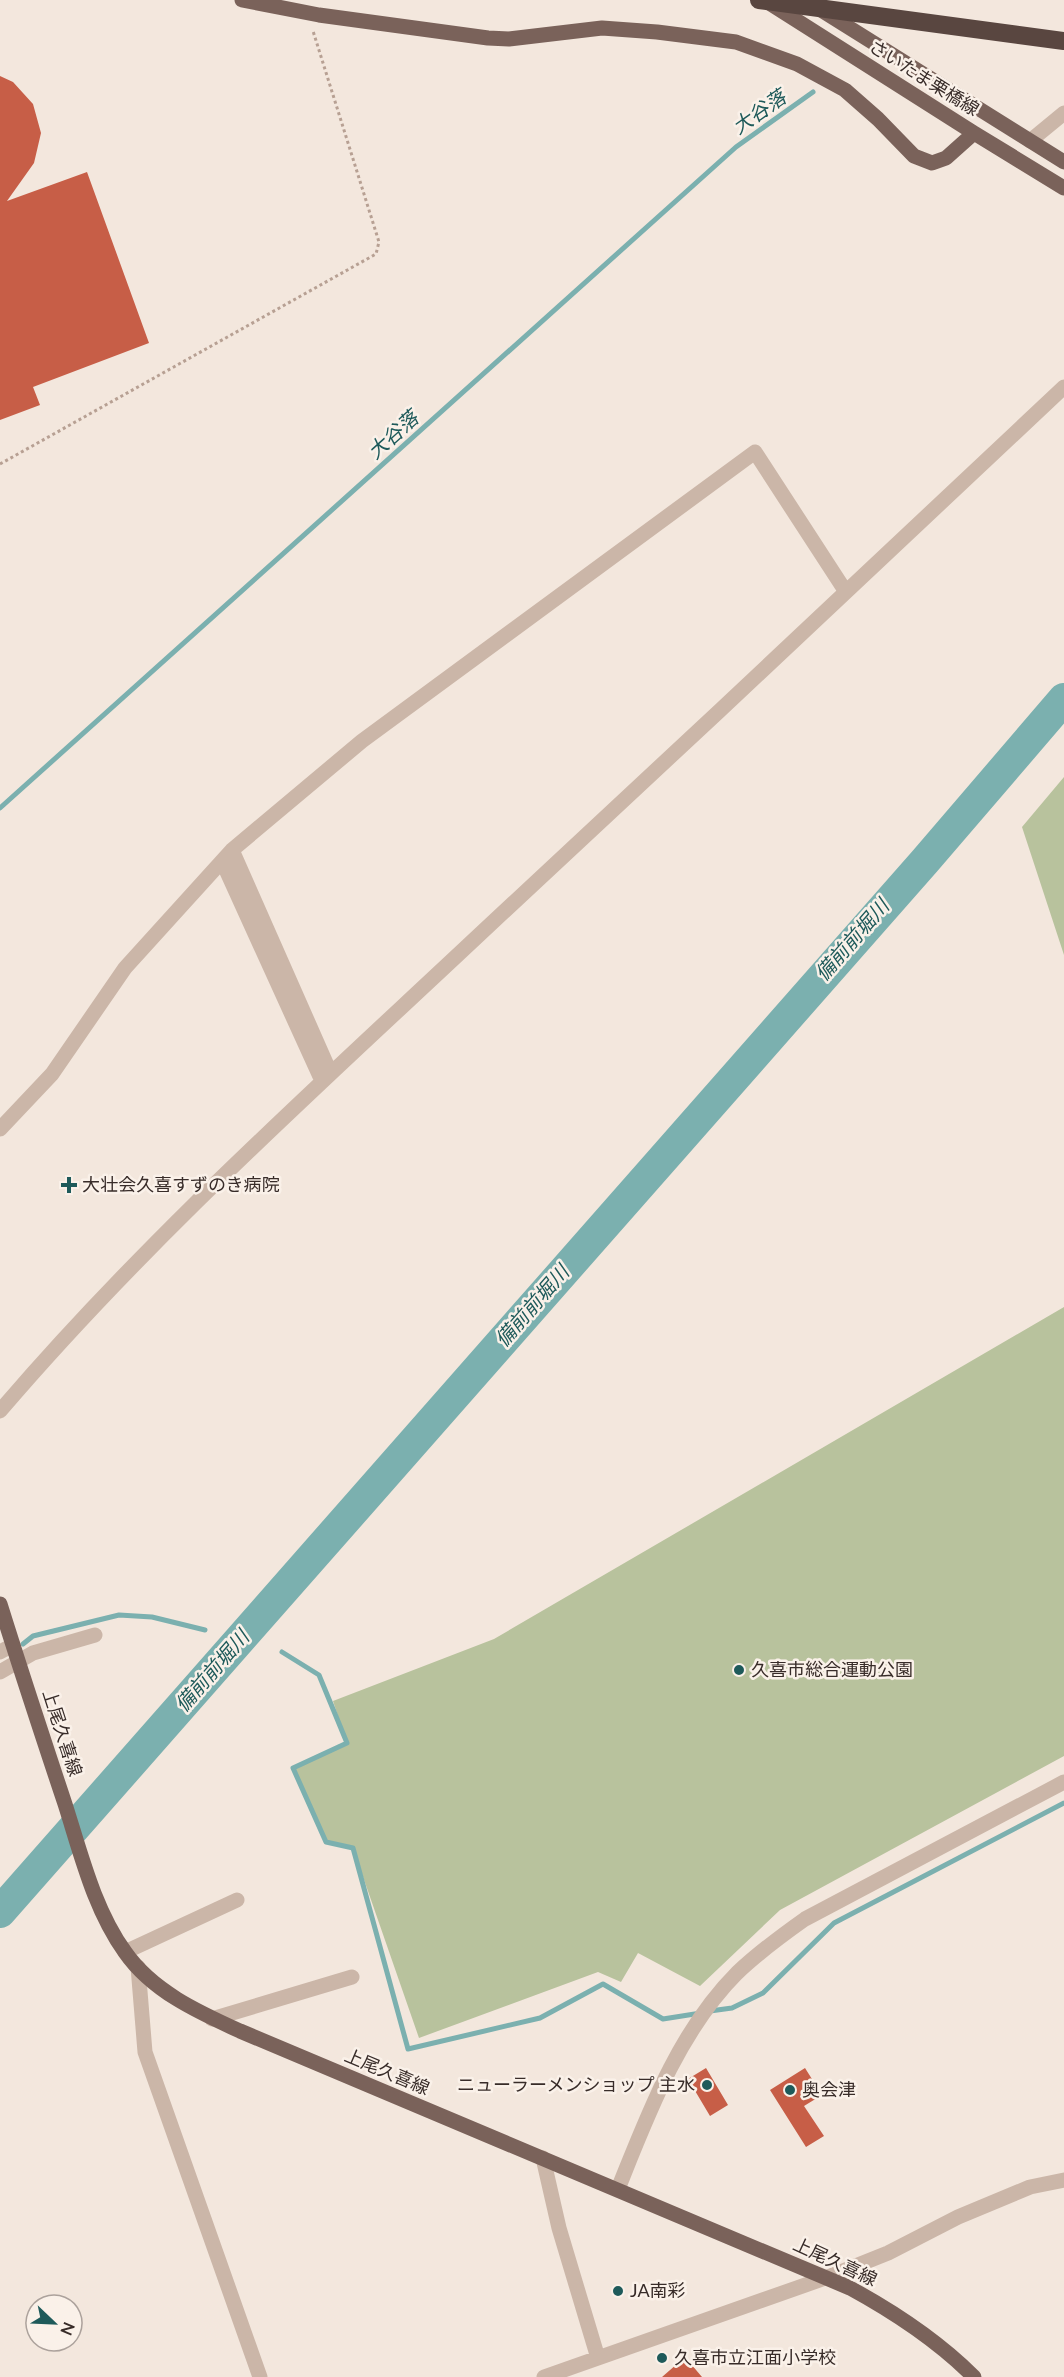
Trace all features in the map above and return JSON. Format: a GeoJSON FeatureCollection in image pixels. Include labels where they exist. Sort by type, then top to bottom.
{"type":"FeatureCollection","features":[{"type":"Feature","properties":{"kind":"highway"},"geometry":{"type":"LineString","coordinates":[[759,0],[1064,41]]}},
{"type":"Feature","properties":{"kind":"main road"},"geometry":{"type":"LineString","coordinates":[[242,0],[311,13],[488,38],[509,39],[602,28],[736,42],[797,64],[845,90],[878,119],[914,156],[932,163],[946,158],[974,133]]}},
{"type":"Feature","properties":{"kind":"main road","name":"さいたま栗橋線"},"geometry":{"type":"LineString","coordinates":[[764,0],[1064,188]]}},
{"type":"Feature","properties":{"kind":"main road","name":"さいたま栗橋線"},"geometry":{"type":"LineString","coordinates":[[805,0],[1064,162]]}},
{"type":"Feature","properties":{"kind":"main road","name":"上尾久喜線"},"geometry":{"type":"LineString","coordinates":[[0,1604],[6,1649],[18,1661],[87,1875],[108,1922],[124,1952],[138,1967],[184,2004],[212,2019],[828,2277],[866,2296],[899,2317],[935,2343],[974,2377]]}},
{"type":"Feature","properties":{"kind":"street"},"geometry":{"type":"LineString","coordinates":[[1030,141],[1064,113]]}},
{"type":"Feature","properties":{"kind":"street"},"geometry":{"type":"LineString","coordinates":[[0,1411],[106,1293],[326,1076],[1064,387]]}},
{"type":"Feature","properties":{"kind":"street"},"geometry":{"type":"LineString","coordinates":[[0,1129],[52,1074],[125,968],[227,855],[362,741],[755,452],[846,592]]}},
{"type":"Feature","properties":{"kind":"street"},"geometry":{"type":"LineString","coordinates":[[227,855],[326,1076]]}},
{"type":"Feature","properties":{"kind":"street"},"geometry":{"type":"LineString","coordinates":[[0,1672],[33,1653],[95,1635]]}},
{"type":"Feature","properties":{"kind":"street"},"geometry":{"type":"LineString","coordinates":[[618,2189],[645,2122],[699,2020],[737,1974],[766,1947],[805,1918],[1064,1782]]}},
{"type":"Feature","properties":{"kind":"street"},"geometry":{"type":"LineString","coordinates":[[124,1952],[237,1900]]}},
{"type":"Feature","properties":{"kind":"street"},"geometry":{"type":"LineString","coordinates":[[138,1967],[145,2052],[260,2377]]}},
{"type":"Feature","properties":{"kind":"street"},"geometry":{"type":"LineString","coordinates":[[212,2019],[352,1977]]}},
{"type":"Feature","properties":{"kind":"street"},"geometry":{"type":"LineString","coordinates":[[543,2158],[559,2228],[598,2358]]}},
{"type":"Feature","properties":{"kind":"street"},"geometry":{"type":"LineString","coordinates":[[544,2377],[828,2277],[888,2253],[958,2217],[1030,2187],[1064,2180]]}},
{"type":"Feature","properties":{"kind":"path"},"geometry":{"type":"LineString","coordinates":[[0,464],[376,254],[379,242],[310,22],[311,13]]}},
{"type":"Feature","properties":{"kind":"green space"},"geometry":{"type":"Polygon","coordinates":[[[1064,777],[1064,955],[1022,827],[1064,777]]]}},
{"type":"Feature","properties":{"kind":"green space","name":"久喜市総合運動公園"},"geometry":{"type":"Polygon","coordinates":[[[1064,1307],[1064,1756],[780,1910],[700,1986],[638,1953],[621,1982],[598,1972],[419,2038],[353,1848],[326,1842],[293,1768],[347,1743],[333,1701],[494,1639],[1064,1307]]]}},
{"type":"Feature","properties":{"kind":"building"},"geometry":{"type":"Polygon","coordinates":[[[0,76],[13,82],[33,104],[41,133],[34,163],[7,201],[87,172],[149,343],[33,387],[40,405],[0,420],[0,76]]]}},
{"type":"Feature","properties":{"kind":"building"},"geometry":{"type":"Polygon","coordinates":[[[706,2068],[728,2105],[710,2116],[688,2079],[706,2068]]]}},
{"type":"Feature","properties":{"kind":"building"},"geometry":{"type":"Polygon","coordinates":[[[805,2068],[822,2095],[804,2106],[824,2136],[806,2147],[770,2090],[805,2068]]]}},
{"type":"Feature","properties":{"kind":"building"},"geometry":{"type":"Polygon","coordinates":[[[685,2357],[702,2377],[662,2377],[685,2357]]]}},
{"type":"Feature","properties":{"kind":"waterway","name":"大谷落"},"geometry":{"type":"LineString","coordinates":[[0,808],[736,147],[813,92]]}},
{"type":"Feature","properties":{"kind":"waterway","name":"備前前堀川"},"geometry":{"type":"LineString","coordinates":[[0,1912],[925,861],[1064,699]]}},
{"type":"Feature","properties":{"kind":"waterway"},"geometry":{"type":"LineString","coordinates":[[23,1644],[33,1636],[119,1615],[152,1617],[205,1630]]}},
{"type":"Feature","properties":{"kind":"waterway"},"geometry":{"type":"LineString","coordinates":[[282,1652],[319,1675],[347,1743],[293,1768],[326,1842],[353,1848],[408,2049],[540,2018],[603,1984],[663,2019],[701,2013]]}},
{"type":"Feature","properties":{"kind":"waterway"},"geometry":{"type":"LineString","coordinates":[[710,2011],[732,2008],[763,1993],[834,1923],[1064,1803]]}},
{"type":"Feature","properties":{"kind":"place","name":"大壮会久喜すずのき病院"},"geometry":{"type":"Point","coordinates":[69,1185]}},
{"type":"Feature","properties":{"kind":"place","name":"久喜市総合運動公園"},"geometry":{"type":"Point","coordinates":[739,1670]}},
{"type":"Feature","properties":{"kind":"place","name":"ニューラーメンショップ 主水"},"geometry":{"type":"Point","coordinates":[707,2085]}},
{"type":"Feature","properties":{"kind":"place","name":"奥会津"},"geometry":{"type":"Point","coordinates":[790,2090]}},
{"type":"Feature","properties":{"kind":"place","name":"JA南彩"},"geometry":{"type":"Point","coordinates":[618,2291]}},
{"type":"Feature","properties":{"kind":"place","name":"久喜市立江面小学校"},"geometry":{"type":"Point","coordinates":[662,2358]}}]}
